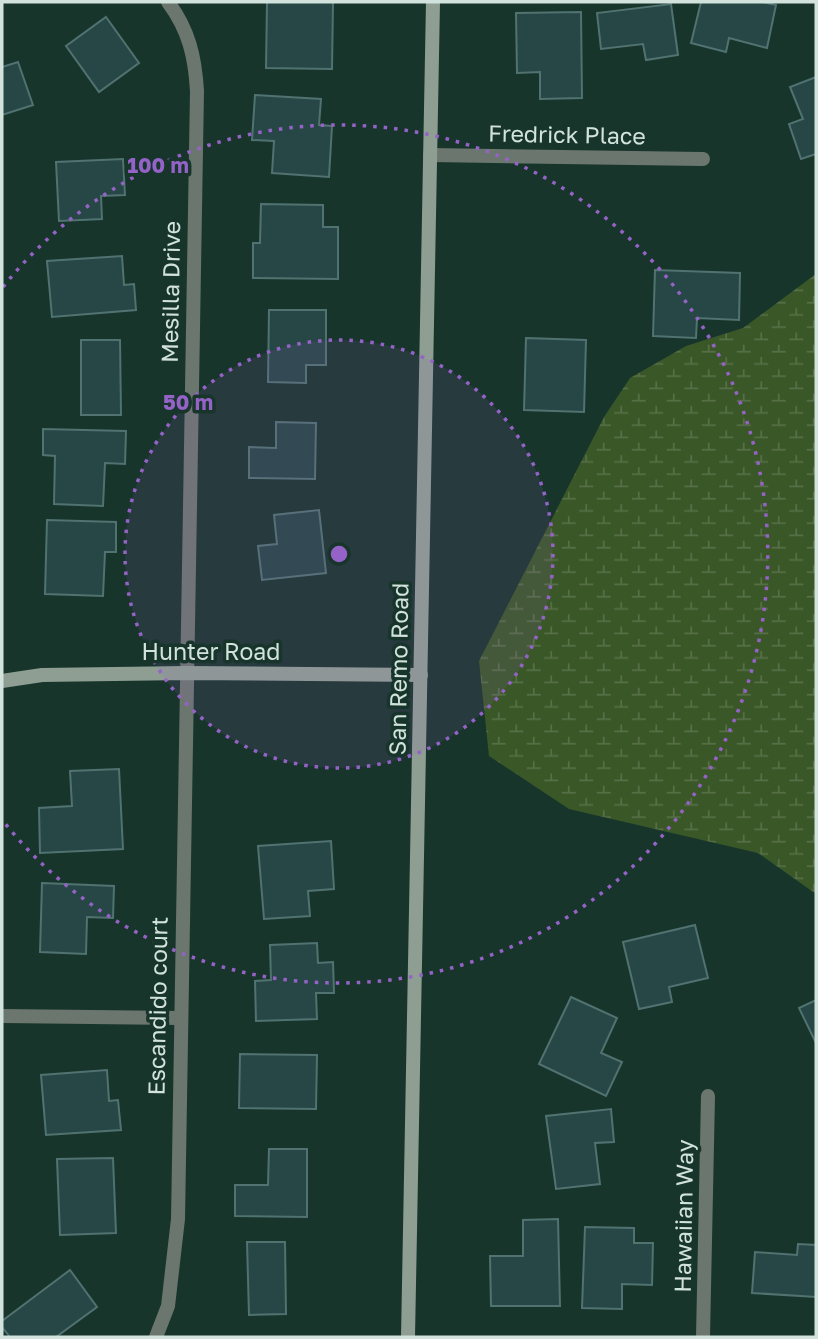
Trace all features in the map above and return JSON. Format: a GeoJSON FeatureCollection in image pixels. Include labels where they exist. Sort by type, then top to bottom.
{"type":"FeatureCollection","features":[{"type":"Feature","properties":{"kind":"street","name":"Mesilla Drive"},"geometry":{"type":"LineString","coordinates":[[168,2],[190,40],[197,91],[186,673]]}},
{"type":"Feature","properties":{"kind":"street","name":"San Remo Road"},"geometry":{"type":"LineString","coordinates":[[408,1337],[433,2]]}},
{"type":"Feature","properties":{"kind":"street","name":"Fredrick Place"},"geometry":{"type":"LineString","coordinates":[[430,155],[703,159]]}},
{"type":"Feature","properties":{"kind":"street","name":"Hunter Road"},"geometry":{"type":"LineString","coordinates":[[2,681],[42,676],[186,673],[421,675]]}},
{"type":"Feature","properties":{"kind":"street","name":"Escandido court"},"geometry":{"type":"LineString","coordinates":[[156,1337],[168,1306],[177,1219],[186,673]]}},
{"type":"Feature","properties":{"kind":"street"},"geometry":{"type":"LineString","coordinates":[[2,1016],[179,1018]]}},
{"type":"Feature","properties":{"kind":"street","name":"Hawaiian Way"},"geometry":{"type":"LineString","coordinates":[[703,1337],[708,1096]]}},
{"type":"Feature","properties":{"kind":"green space"},"geometry":{"type":"Polygon","coordinates":[[[816,274],[816,894],[758,853],[569,809],[489,756],[479,661],[604,417],[630,378],[686,346],[743,328],[816,274]]]}},
{"type":"Feature","properties":{"kind":"building"},"geometry":{"type":"Polygon","coordinates":[[[267,2],[333,2],[332,69],[266,68],[267,2]]]}},
{"type":"Feature","properties":{"kind":"building"},"geometry":{"type":"Polygon","coordinates":[[[701,2],[762,2],[776,5],[767,48],[729,38],[726,52],[691,43],[701,2]]]}},
{"type":"Feature","properties":{"kind":"building"},"geometry":{"type":"Polygon","coordinates":[[[671,4],[678,55],[646,60],[643,44],[601,49],[597,13],[671,4]]]}},
{"type":"Feature","properties":{"kind":"building"},"geometry":{"type":"Polygon","coordinates":[[[581,12],[582,98],[540,99],[540,72],[517,73],[516,13],[581,12]]]}},
{"type":"Feature","properties":{"kind":"building"},"geometry":{"type":"Polygon","coordinates":[[[106,17],[139,63],[99,92],[66,46],[106,17]]]}},
{"type":"Feature","properties":{"kind":"building"},"geometry":{"type":"Polygon","coordinates":[[[18,62],[33,105],[2,115],[2,67],[18,62]]]}},
{"type":"Feature","properties":{"kind":"building"},"geometry":{"type":"Polygon","coordinates":[[[816,77],[816,154],[801,159],[789,124],[803,119],[790,87],[816,77]]]}},
{"type":"Feature","properties":{"kind":"building"},"geometry":{"type":"Polygon","coordinates":[[[255,95],[321,99],[319,125],[332,126],[329,177],[272,173],[274,141],[252,140],[255,95]]]}},
{"type":"Feature","properties":{"kind":"building"},"geometry":{"type":"Polygon","coordinates":[[[123,159],[125,195],[101,196],[102,219],[59,221],[56,162],[123,159]]]}},
{"type":"Feature","properties":{"kind":"building"},"geometry":{"type":"Polygon","coordinates":[[[261,204],[323,205],[323,227],[338,227],[338,279],[253,278],[253,243],[260,243],[261,204]]]}},
{"type":"Feature","properties":{"kind":"building"},"geometry":{"type":"Polygon","coordinates":[[[122,256],[124,285],[134,284],[136,310],[52,317],[47,261],[122,256]]]}},
{"type":"Feature","properties":{"kind":"building"},"geometry":{"type":"Polygon","coordinates":[[[655,270],[740,273],[739,320],[697,318],[696,338],[653,336],[655,270]]]}},
{"type":"Feature","properties":{"kind":"building"},"geometry":{"type":"Polygon","coordinates":[[[269,310],[326,310],[326,365],[306,365],[306,383],[268,382],[269,310]]]}},
{"type":"Feature","properties":{"kind":"building"},"geometry":{"type":"Polygon","coordinates":[[[526,338],[586,340],[584,412],[524,410],[526,338]]]}},
{"type":"Feature","properties":{"kind":"building"},"geometry":{"type":"Polygon","coordinates":[[[81,340],[120,340],[121,415],[81,415],[81,340]]]}},
{"type":"Feature","properties":{"kind":"building"},"geometry":{"type":"Polygon","coordinates":[[[276,422],[316,423],[315,479],[249,478],[249,447],[276,448],[276,422]]]}},
{"type":"Feature","properties":{"kind":"building"},"geometry":{"type":"Polygon","coordinates":[[[43,429],[126,431],[125,464],[105,463],[103,506],[54,504],[55,456],[43,455],[43,429]]]}},
{"type":"Feature","properties":{"kind":"building"},"geometry":{"type":"Polygon","coordinates":[[[319,510],[326,573],[262,580],[258,546],[277,544],[274,515],[319,510]]]}},
{"type":"Feature","properties":{"kind":"building"},"geometry":{"type":"Polygon","coordinates":[[[47,520],[116,522],[116,552],[105,552],[103,596],[45,594],[47,520]]]}},
{"type":"Feature","properties":{"kind":"building"},"geometry":{"type":"Polygon","coordinates":[[[119,769],[123,849],[40,853],[39,808],[72,806],[70,771],[119,769]]]}},
{"type":"Feature","properties":{"kind":"building"},"geometry":{"type":"Polygon","coordinates":[[[331,841],[334,889],[308,891],[310,916],[264,919],[258,846],[331,841]]]}},
{"type":"Feature","properties":{"kind":"building"},"geometry":{"type":"Polygon","coordinates":[[[42,883],[114,886],[113,918],[87,917],[86,954],[40,952],[42,883]]]}},
{"type":"Feature","properties":{"kind":"building"},"geometry":{"type":"Polygon","coordinates":[[[695,925],[708,978],[669,987],[672,1002],[639,1009],[623,942],[695,925]]]}},
{"type":"Feature","properties":{"kind":"building"},"geometry":{"type":"Polygon","coordinates":[[[317,943],[318,963],[333,962],[334,993],[316,993],[317,1019],[256,1021],[255,981],[271,980],[270,945],[317,943]]]}},
{"type":"Feature","properties":{"kind":"building"},"geometry":{"type":"Polygon","coordinates":[[[571,997],[617,1018],[601,1053],[622,1062],[606,1096],[539,1064],[571,997]]]}},
{"type":"Feature","properties":{"kind":"building"},"geometry":{"type":"Polygon","coordinates":[[[816,1000],[816,1043],[799,1008],[816,1000]]]}},
{"type":"Feature","properties":{"kind":"building"},"geometry":{"type":"Polygon","coordinates":[[[240,1054],[317,1055],[316,1109],[239,1108],[240,1054]]]}},
{"type":"Feature","properties":{"kind":"building"},"geometry":{"type":"Polygon","coordinates":[[[107,1070],[109,1101],[118,1100],[121,1130],[46,1135],[41,1075],[107,1070]]]}},
{"type":"Feature","properties":{"kind":"building"},"geometry":{"type":"Polygon","coordinates":[[[611,1109],[614,1142],[595,1143],[600,1184],[556,1189],[546,1116],[611,1109]]]}},
{"type":"Feature","properties":{"kind":"building"},"geometry":{"type":"Polygon","coordinates":[[[269,1149],[307,1149],[307,1217],[235,1216],[235,1185],[268,1185],[269,1149]]]}},
{"type":"Feature","properties":{"kind":"building"},"geometry":{"type":"Polygon","coordinates":[[[113,1158],[116,1233],[60,1235],[57,1159],[113,1158]]]}},
{"type":"Feature","properties":{"kind":"building"},"geometry":{"type":"Polygon","coordinates":[[[558,1219],[560,1306],[491,1306],[490,1256],[523,1256],[523,1220],[558,1219]]]}},
{"type":"Feature","properties":{"kind":"building"},"geometry":{"type":"Polygon","coordinates":[[[585,1227],[634,1228],[634,1243],[653,1243],[652,1285],[622,1284],[622,1309],[582,1308],[585,1227]]]}},
{"type":"Feature","properties":{"kind":"building"},"geometry":{"type":"Polygon","coordinates":[[[247,1242],[285,1242],[286,1314],[249,1315],[247,1242]]]}},
{"type":"Feature","properties":{"kind":"building"},"geometry":{"type":"Polygon","coordinates":[[[798,1244],[816,1245],[816,1297],[752,1293],[755,1252],[797,1255],[798,1244]]]}},
{"type":"Feature","properties":{"kind":"building"},"geometry":{"type":"Polygon","coordinates":[[[70,1270],[97,1307],[56,1337],[10,1337],[2,1327],[2,1321],[70,1270]]]}}]}
